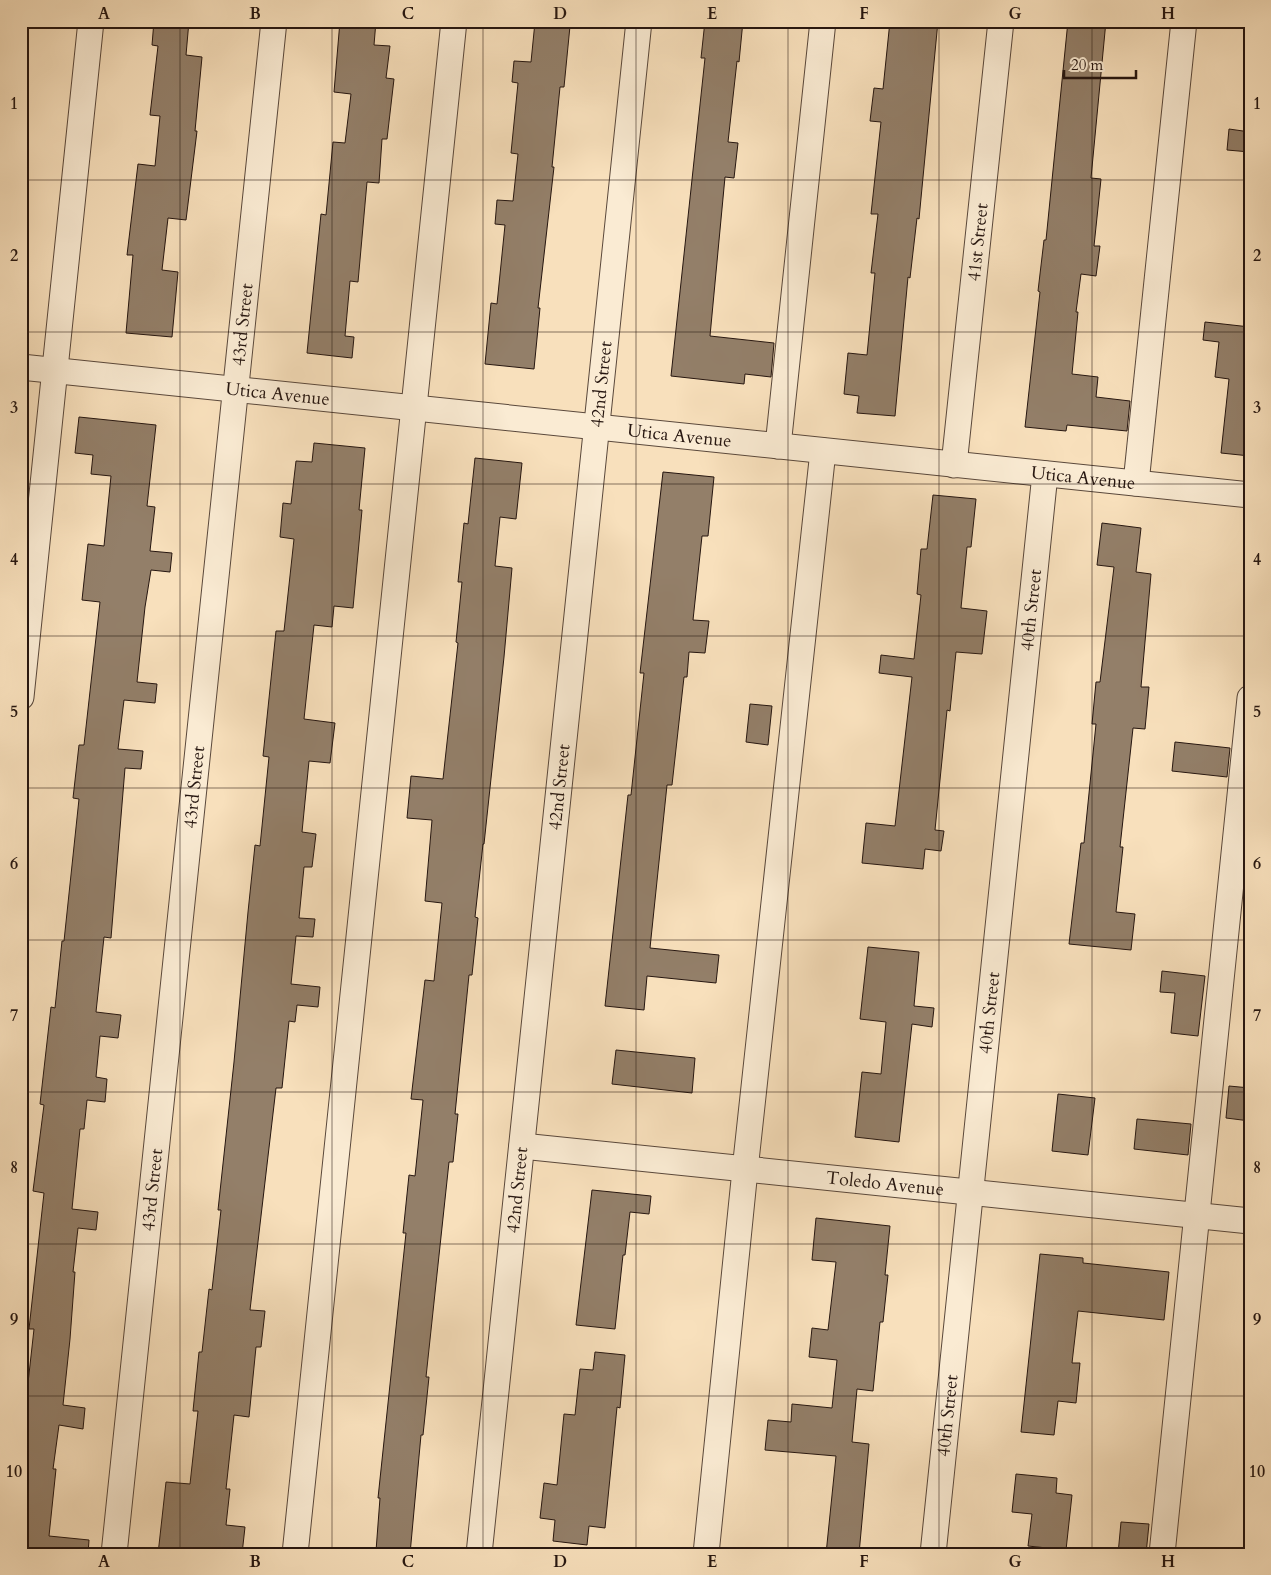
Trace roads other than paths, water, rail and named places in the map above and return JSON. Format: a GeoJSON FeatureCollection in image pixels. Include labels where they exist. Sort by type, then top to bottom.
{"type":"FeatureCollection","features":[{"type":"Feature","properties":{"kind":"street"},"geometry":{"type":"LineString","coordinates":[[21,697],[90,21]]}},
{"type":"Feature","properties":{"kind":"street","name":"43rd Street"},"geometry":{"type":"LineString","coordinates":[[114,1554],[274,21]]}},
{"type":"Feature","properties":{"kind":"street"},"geometry":{"type":"LineString","coordinates":[[295,1554],[454,21]]}},
{"type":"Feature","properties":{"kind":"street","name":"42nd Street"},"geometry":{"type":"LineString","coordinates":[[479,1554],[639,21]]}},
{"type":"Feature","properties":{"kind":"street"},"geometry":{"type":"LineString","coordinates":[[778,446],[823,21]]}},
{"type":"Feature","properties":{"kind":"street","name":"41st Street"},"geometry":{"type":"LineString","coordinates":[[954,464],[1001,21]]}},
{"type":"Feature","properties":{"kind":"street"},"geometry":{"type":"LineString","coordinates":[[1136,483],[1184,21]]}},
{"type":"Feature","properties":{"kind":"street","name":"Utica Avenue"},"geometry":{"type":"LineString","coordinates":[[21,367],[1250,495]]}},
{"type":"Feature","properties":{"kind":"street"},"geometry":{"type":"LineString","coordinates":[[706,1554],[745,1170],[823,451]]}},
{"type":"Feature","properties":{"kind":"street","name":"40th Street"},"geometry":{"type":"LineString","coordinates":[[933,1554],[1046,474]]}},
{"type":"Feature","properties":{"kind":"street"},"geometry":{"type":"LineString","coordinates":[[1162,1554],[1250,698]]}},
{"type":"Feature","properties":{"kind":"street","name":"Toledo Avenue"},"geometry":{"type":"LineString","coordinates":[[522,1146],[1250,1221]]}}]}
